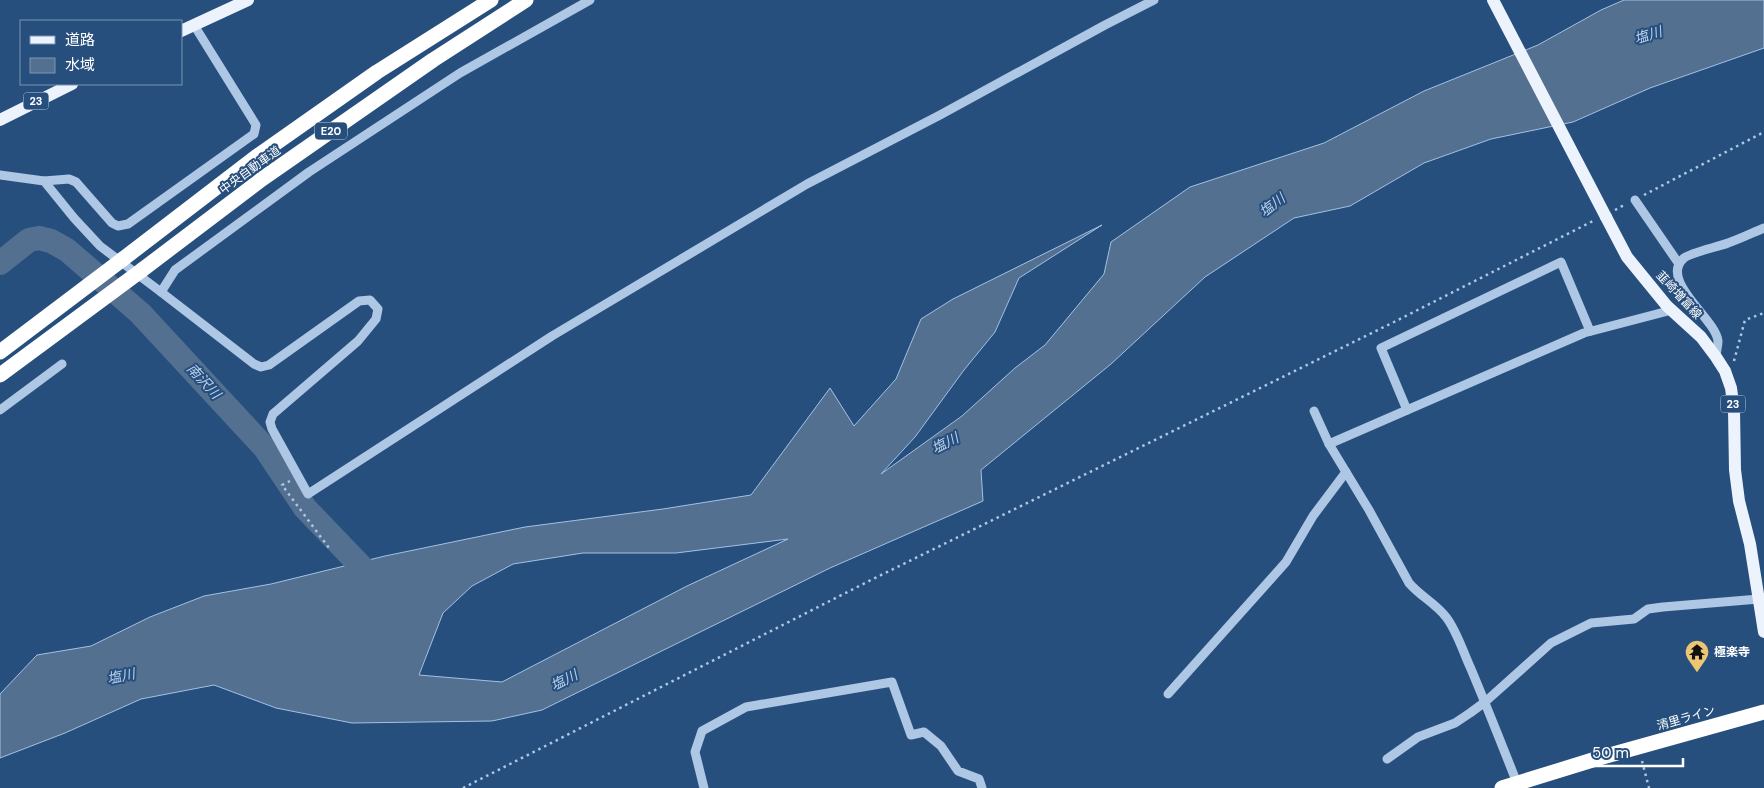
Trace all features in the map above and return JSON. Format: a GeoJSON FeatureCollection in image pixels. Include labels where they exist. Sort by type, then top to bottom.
{"type":"FeatureCollection","features":[{"type":"Feature","properties":{"kind":"highway","name":"中央自動車道"},"geometry":{"type":"LineString","coordinates":[[0,352],[288,134],[377,72],[491,0]]}},
{"type":"Feature","properties":{"kind":"highway","name":"中央自動車道"},"geometry":{"type":"LineString","coordinates":[[0,375],[262,179],[433,60],[526,0]]}},
{"type":"Feature","properties":{"kind":"highway","name":"清里ライン"},"geometry":{"type":"LineString","coordinates":[[1502,788],[1764,712]]}},
{"type":"Feature","properties":{"kind":"main road"},"geometry":{"type":"LineString","coordinates":[[182,31],[248,0]]}},
{"type":"Feature","properties":{"kind":"main road","name":"韮崎増富線"},"geometry":{"type":"LineString","coordinates":[[1493,0],[1627,257],[1672,310],[1701,337],[1716,356],[1724,372],[1734,410],[1735,470],[1738,494],[1750,544],[1764,632]]}},
{"type":"Feature","properties":{"kind":"main road","name":"23"},"geometry":{"type":"LineString","coordinates":[[0,120],[70,85]]}},
{"type":"Feature","properties":{"kind":"street"},"geometry":{"type":"LineString","coordinates":[[161,292],[175,270],[310,172],[460,73],[580,3],[590,0]]}},
{"type":"Feature","properties":{"kind":"street"},"geometry":{"type":"LineString","coordinates":[[44,181],[100,246],[254,364],[261,367],[269,365],[358,301],[370,300],[378,309],[376,319],[358,341],[273,414],[270,422],[272,429],[308,494],[552,336],[807,184],[1154,0]]}},
{"type":"Feature","properties":{"kind":"street"},"geometry":{"type":"LineString","coordinates":[[0,175],[44,181],[69,179],[76,182],[112,223],[123,225],[128,224],[254,134],[256,125],[194,25]]}},
{"type":"Feature","properties":{"kind":"street"},"geometry":{"type":"LineString","coordinates":[[1635,200],[1679,264]]}},
{"type":"Feature","properties":{"kind":"street"},"geometry":{"type":"LineString","coordinates":[[1716,356],[1718,340],[1708,322],[1684,290],[1678,277],[1679,264],[1685,257],[1729,243],[1764,228]]}},
{"type":"Feature","properties":{"kind":"street"},"geometry":{"type":"LineString","coordinates":[[1407,410],[1382,348],[1561,262],[1590,331]]}},
{"type":"Feature","properties":{"kind":"street"},"geometry":{"type":"LineString","coordinates":[[1329,444],[1590,331],[1672,310]]}},
{"type":"Feature","properties":{"kind":"street"},"geometry":{"type":"LineString","coordinates":[[0,410],[62,364]]}},
{"type":"Feature","properties":{"kind":"street"},"geometry":{"type":"LineString","coordinates":[[1314,411],[1329,444],[1369,510],[1409,583],[1447,618],[1460,642],[1517,784]]}},
{"type":"Feature","properties":{"kind":"street"},"geometry":{"type":"LineString","coordinates":[[1168,694],[1286,562],[1313,516],[1346,472]]}},
{"type":"Feature","properties":{"kind":"street"},"geometry":{"type":"LineString","coordinates":[[1387,759],[1418,736],[1455,723],[1485,702],[1551,642],[1591,623],[1634,619],[1648,610],[1663,607],[1759,599]]}},
{"type":"Feature","properties":{"kind":"street"},"geometry":{"type":"LineString","coordinates":[[704,788],[695,752],[702,731],[746,707],[892,682],[912,734],[924,732],[941,746],[958,771],[979,779],[982,788]]}},
{"type":"Feature","properties":{"kind":"path"},"geometry":{"type":"LineString","coordinates":[[463,788],[871,580],[1394,322],[1604,216],[1764,132]]}},
{"type":"Feature","properties":{"kind":"path"},"geometry":{"type":"LineString","coordinates":[[1728,382],[1745,320],[1764,313]]}},
{"type":"Feature","properties":{"kind":"path"},"geometry":{"type":"LineString","coordinates":[[298,477],[282,486],[329,548]]}},
{"type":"Feature","properties":{"kind":"path"},"geometry":{"type":"LineString","coordinates":[[1638,748],[1649,788]]}},
{"type":"Feature","properties":{"kind":"water","name":"塩川"},"geometry":{"type":"Polygon","coordinates":[[[1624,0],[1764,0],[1764,48],[1650,88],[1573,122],[1491,139],[1424,163],[1350,206],[1294,218],[1205,277],[1111,364],[981,470],[983,501],[830,568],[542,710],[492,721],[352,723],[276,708],[214,685],[141,699],[65,733],[0,758],[0,694],[37,655],[91,646],[150,617],[204,596],[271,584],[385,556],[525,527],[663,509],[751,495],[830,388],[854,426],[896,379],[921,319],[953,299],[1102,225],[1019,278],[995,332],[964,370],[915,437],[881,474],[962,416],[1015,368],[1045,345],[1104,274],[1111,242],[1190,187],[1324,143],[1424,91],[1538,45],[1601,10],[1624,0]],[[788,539],[676,553],[583,553],[513,564],[472,586],[443,613],[419,675],[502,682],[687,586],[788,539]]]}},
{"type":"Feature","properties":{"kind":"waterway","name":"南沢川"},"geometry":{"type":"LineString","coordinates":[[0,263],[29,240],[39,238],[51,241],[67,250],[140,313],[265,448],[305,508],[378,584]]}},
{"type":"Feature","properties":{"kind":"place","name":"極楽寺"},"geometry":{"type":"Point","coordinates":[1697,673]}}]}
